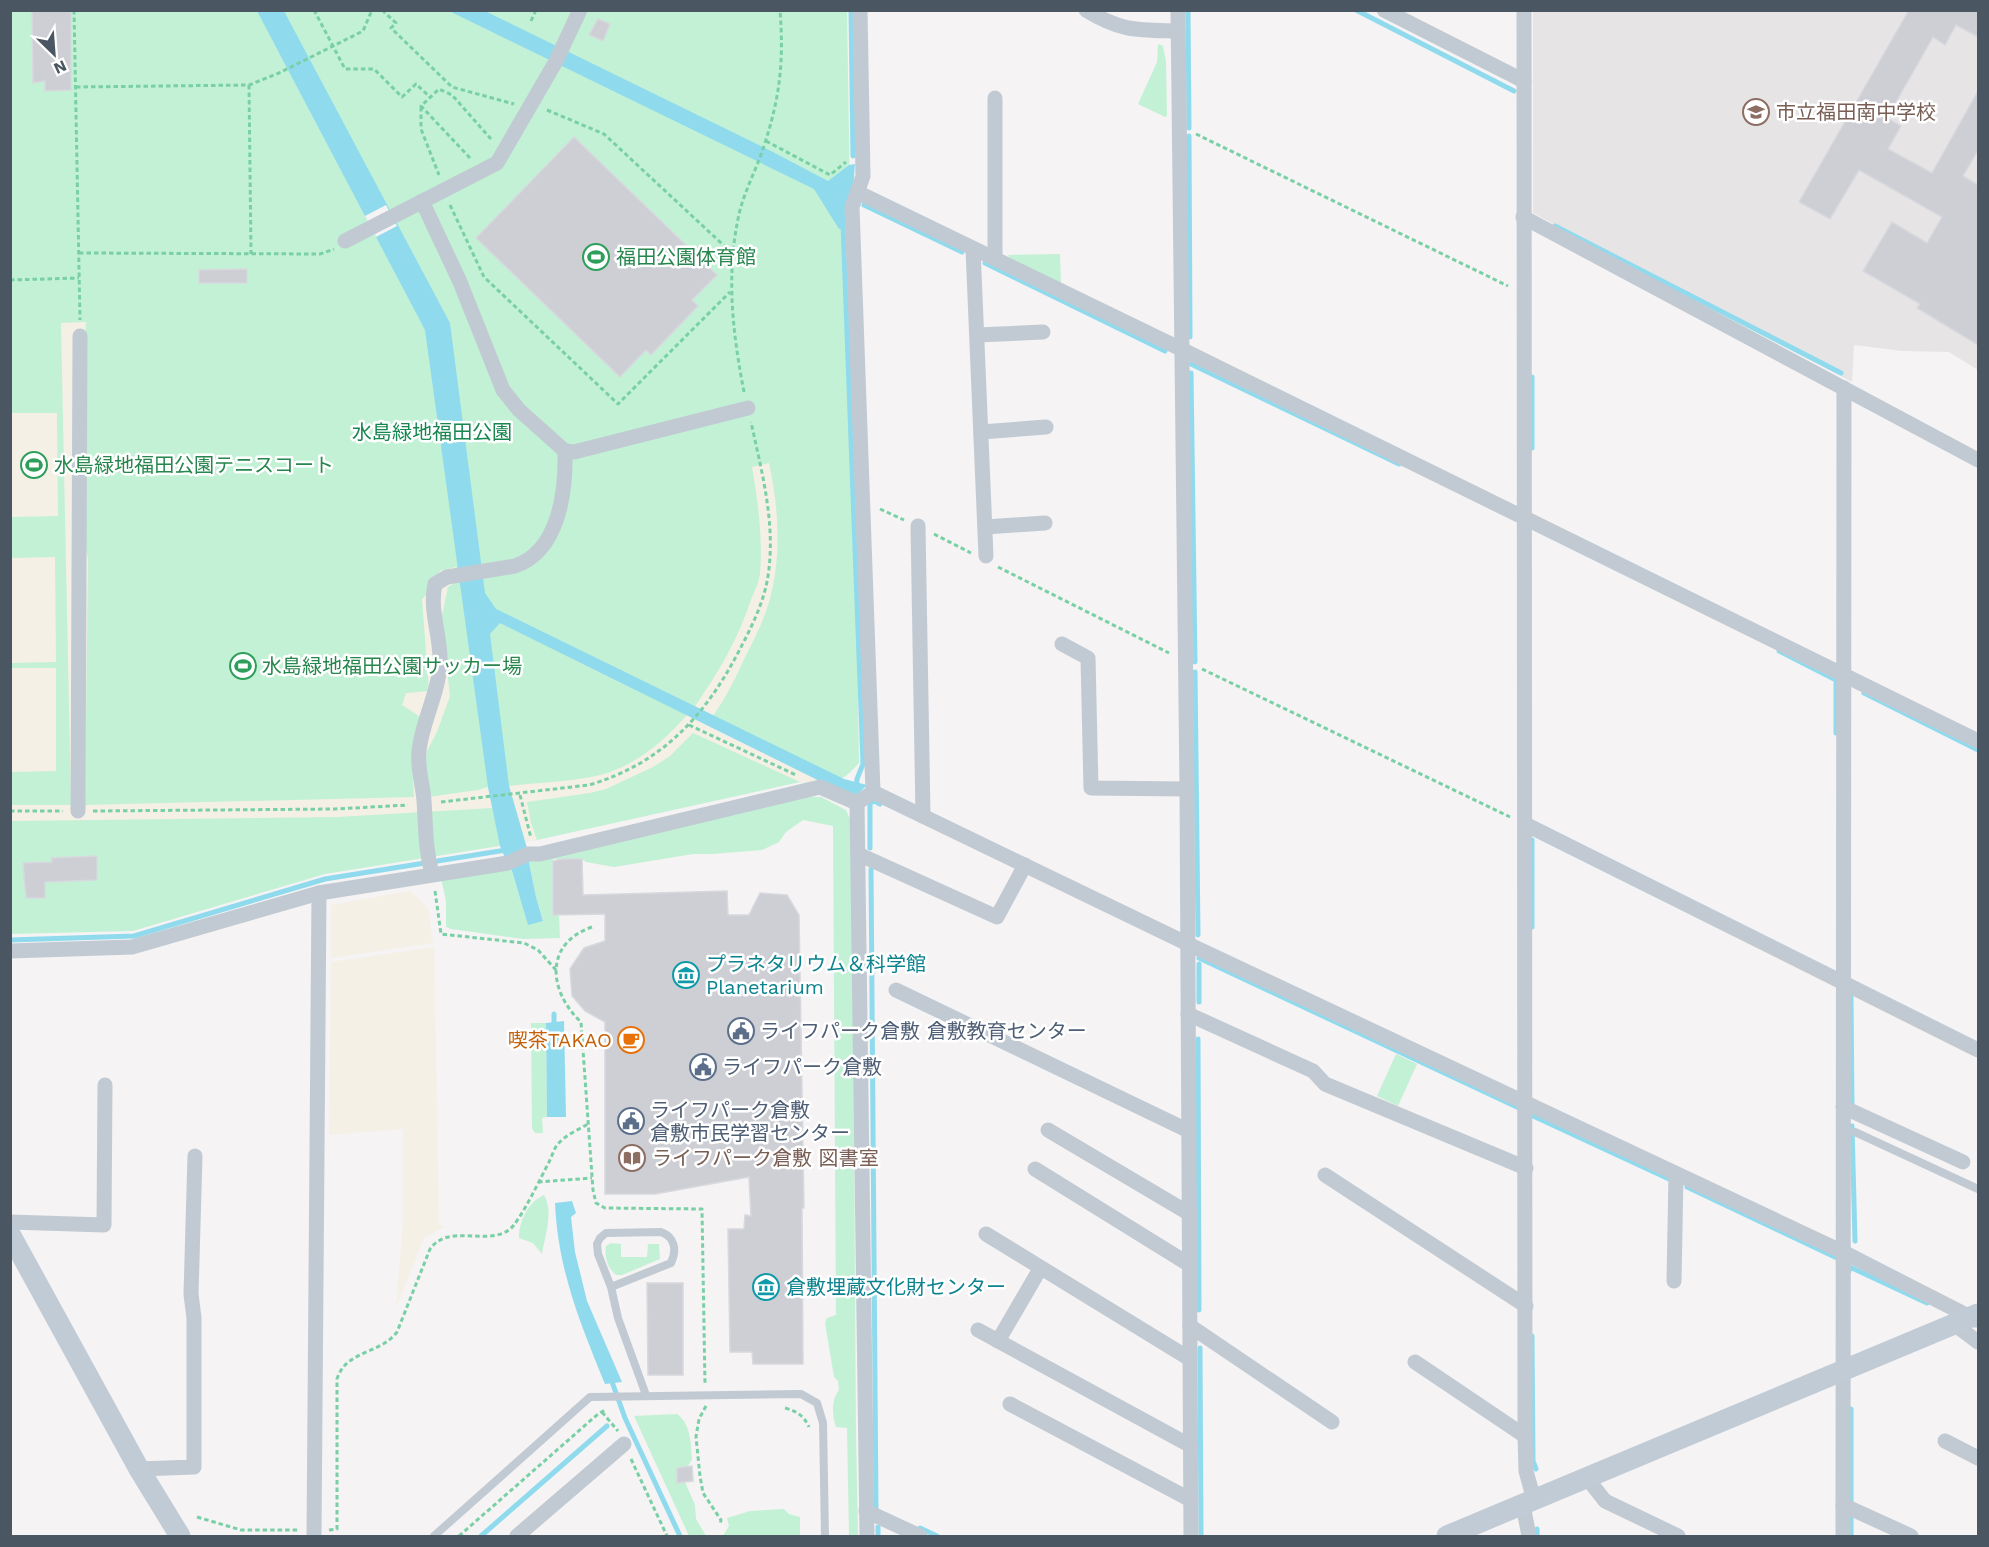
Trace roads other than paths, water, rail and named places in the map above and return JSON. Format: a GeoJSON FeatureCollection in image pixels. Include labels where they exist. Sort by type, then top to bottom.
{"type":"FeatureCollection","features":[{"type":"Feature","properties":{"kind":"street"},"geometry":{"type":"LineString","coordinates":[[345,241],[422,201],[442,185],[497,163],[555,63],[580,10]]}},
{"type":"Feature","properties":{"kind":"street"},"geometry":{"type":"LineString","coordinates":[[860,10],[862,176],[852,207],[873,792]]}},
{"type":"Feature","properties":{"kind":"street"},"geometry":{"type":"LineString","coordinates":[[1086,10],[1106,22],[1128,29],[1178,31]]}},
{"type":"Feature","properties":{"kind":"street"},"geometry":{"type":"LineString","coordinates":[[1178,10],[1187,789],[1191,1536]]}},
{"type":"Feature","properties":{"kind":"street"},"geometry":{"type":"LineString","coordinates":[[1384,10],[1524,81]]}},
{"type":"Feature","properties":{"kind":"street"},"geometry":{"type":"LineString","coordinates":[[1524,10],[1525,1436],[1529,1536]]}},
{"type":"Feature","properties":{"kind":"street"},"geometry":{"type":"LineString","coordinates":[[995,98],[995,259]]}},
{"type":"Feature","properties":{"kind":"street"},"geometry":{"type":"LineString","coordinates":[[857,192],[1978,741]]}},
{"type":"Feature","properties":{"kind":"street"},"geometry":{"type":"LineString","coordinates":[[422,201],[460,282],[503,390],[519,410],[565,452],[574,452],[748,408]]}},
{"type":"Feature","properties":{"kind":"street"},"geometry":{"type":"LineString","coordinates":[[1523,217],[1978,460]]}},
{"type":"Feature","properties":{"kind":"street"},"geometry":{"type":"LineString","coordinates":[[973,249],[985,527],[983,558]]}},
{"type":"Feature","properties":{"kind":"street"},"geometry":{"type":"LineString","coordinates":[[977,336],[1043,332]]}},
{"type":"Feature","properties":{"kind":"street"},"geometry":{"type":"LineString","coordinates":[[78,811],[80,336]]}},
{"type":"Feature","properties":{"kind":"street"},"geometry":{"type":"LineString","coordinates":[[1843,1536],[1848,1507],[1843,1370],[1844,388]]}},
{"type":"Feature","properties":{"kind":"street"},"geometry":{"type":"LineString","coordinates":[[981,432],[1046,428]]}},
{"type":"Feature","properties":{"kind":"street"},"geometry":{"type":"LineString","coordinates":[[432,874],[424,825],[419,752],[436,691],[440,664],[434,610],[435,584],[447,577],[515,566],[535,555],[549,537],[555,524],[566,466],[565,452]]}},
{"type":"Feature","properties":{"kind":"street"},"geometry":{"type":"LineString","coordinates":[[985,527],[1045,523]]}},
{"type":"Feature","properties":{"kind":"street"},"geometry":{"type":"LineString","coordinates":[[918,526],[923,816]]}},
{"type":"Feature","properties":{"kind":"street"},"geometry":{"type":"LineString","coordinates":[[1062,644],[1088,658],[1091,788],[1187,789]]}},
{"type":"Feature","properties":{"kind":"street"},"geometry":{"type":"LineString","coordinates":[[10,951],[132,947],[319,893],[507,863],[532,854],[820,787],[857,803]]}},
{"type":"Feature","properties":{"kind":"street"},"geometry":{"type":"LineString","coordinates":[[857,803],[873,792]]}},
{"type":"Feature","properties":{"kind":"street"},"geometry":{"type":"LineString","coordinates":[[873,792],[1188,944],[1843,1252],[1970,1319],[1978,1342]]}},
{"type":"Feature","properties":{"kind":"street"},"geometry":{"type":"LineString","coordinates":[[857,803],[867,1536]]}},
{"type":"Feature","properties":{"kind":"street"},"geometry":{"type":"LineString","coordinates":[[1525,824],[1978,1050]]}},
{"type":"Feature","properties":{"kind":"street"},"geometry":{"type":"LineString","coordinates":[[858,854],[997,917],[1025,865]]}},
{"type":"Feature","properties":{"kind":"street"},"geometry":{"type":"LineString","coordinates":[[314,1533],[319,893]]}},
{"type":"Feature","properties":{"kind":"street"},"geometry":{"type":"LineString","coordinates":[[896,990],[1189,1131]]}},
{"type":"Feature","properties":{"kind":"street"},"geometry":{"type":"LineString","coordinates":[[1188,1014],[1313,1071],[1325,1084],[1526,1168]]}},
{"type":"Feature","properties":{"kind":"street"},"geometry":{"type":"LineString","coordinates":[[10,1222],[104,1225],[105,1085]]}},
{"type":"Feature","properties":{"kind":"street"},"geometry":{"type":"LineString","coordinates":[[1843,1107],[1963,1162]]}},
{"type":"Feature","properties":{"kind":"street"},"geometry":{"type":"LineString","coordinates":[[1048,1130],[1190,1214]]}},
{"type":"Feature","properties":{"kind":"street"},"geometry":{"type":"LineString","coordinates":[[140,1469],[194,1467],[194,1318],[191,1294],[195,1156]]}},
{"type":"Feature","properties":{"kind":"street"},"geometry":{"type":"LineString","coordinates":[[1035,1169],[1190,1265]]}},
{"type":"Feature","properties":{"kind":"street"},"geometry":{"type":"LineString","coordinates":[[1326,1175],[1526,1306]]}},
{"type":"Feature","properties":{"kind":"street"},"geometry":{"type":"LineString","coordinates":[[1674,1281],[1676,1175]]}},
{"type":"Feature","properties":{"kind":"street"},"geometry":{"type":"LineString","coordinates":[[10,1234],[140,1469],[180,1536]]}},
{"type":"Feature","properties":{"kind":"street"},"geometry":{"type":"LineString","coordinates":[[986,1234],[1190,1359]]}},
{"type":"Feature","properties":{"kind":"street"},"geometry":{"type":"LineString","coordinates":[[998,1341],[1040,1269]]}},
{"type":"Feature","properties":{"kind":"street"},"geometry":{"type":"LineString","coordinates":[[1447,1536],[1970,1319]]}},
{"type":"Feature","properties":{"kind":"street"},"geometry":{"type":"LineString","coordinates":[[1190,1326],[1332,1422]]}},
{"type":"Feature","properties":{"kind":"street"},"geometry":{"type":"LineString","coordinates":[[978,1330],[1191,1446]]}},
{"type":"Feature","properties":{"kind":"street"},"geometry":{"type":"LineString","coordinates":[[1415,1362],[1525,1436]]}},
{"type":"Feature","properties":{"kind":"street"},"geometry":{"type":"LineString","coordinates":[[1011,1404],[1191,1500]]}},
{"type":"Feature","properties":{"kind":"street"},"geometry":{"type":"LineString","coordinates":[[1945,1441],[1978,1458]]}},
{"type":"Feature","properties":{"kind":"street"},"geometry":{"type":"LineString","coordinates":[[517,1536],[624,1444]]}},
{"type":"Feature","properties":{"kind":"street"},"geometry":{"type":"LineString","coordinates":[[1587,1478],[1605,1501],[1678,1536]]}},
{"type":"Feature","properties":{"kind":"street"},"geometry":{"type":"LineString","coordinates":[[1848,1507],[1911,1536]]}},
{"type":"Feature","properties":{"kind":"street"},"geometry":{"type":"LineString","coordinates":[[866,1511],[920,1536]]}},
{"type":"Feature","properties":{"kind":"lane"},"geometry":{"type":"LineString","coordinates":[[1855,1132],[1978,1188]]}},
{"type":"Feature","properties":{"kind":"lane"},"geometry":{"type":"LineString","coordinates":[[611,1287],[671,1263],[674,1257],[672,1239],[668,1234],[661,1232],[606,1233],[597,1244],[618,1318],[646,1395]]}},
{"type":"Feature","properties":{"kind":"lane"},"geometry":{"type":"LineString","coordinates":[[434,1536],[590,1397],[801,1394],[817,1403],[823,1423],[825,1536]]}},
{"type":"Feature","properties":{"kind":"water"},"geometry":{"type":"Polygon","coordinates":[[[257,11],[284,11],[450,323],[485,593],[496,609],[844,779],[867,785],[854,798],[500,623],[490,634],[509,786],[527,848],[505,858],[500,846],[488,787],[425,330],[257,11]]]}},
{"type":"Feature","properties":{"kind":"water"},"geometry":{"type":"Polygon","coordinates":[[[449,11],[485,11],[828,181],[849,165],[855,164],[850,228],[839,229],[814,189],[449,11]]]}},
{"type":"Feature","properties":{"kind":"water"},"geometry":{"type":"Polygon","coordinates":[[[528,858],[543,921],[528,925],[510,864],[528,858]]]}},
{"type":"Feature","properties":{"kind":"water"},"geometry":{"type":"Polygon","coordinates":[[[564,1021],[566,1117],[547,1117],[546,1023],[564,1021]]]}},
{"type":"Feature","properties":{"kind":"water"},"geometry":{"type":"Polygon","coordinates":[[[572,1201],[576,1213],[571,1217],[575,1252],[587,1301],[622,1382],[605,1384],[572,1296],[561,1251],[555,1203],[572,1201]]]}},
{"type":"Feature","properties":{"kind":"waterway"},"geometry":{"type":"LineString","coordinates":[[851,10],[853,156]]}},
{"type":"Feature","properties":{"kind":"waterway"},"geometry":{"type":"LineString","coordinates":[[1188,10],[1189,128]]}},
{"type":"Feature","properties":{"kind":"waterway"},"geometry":{"type":"LineString","coordinates":[[1356,10],[1514,91]]}},
{"type":"Feature","properties":{"kind":"waterway"},"geometry":{"type":"LineString","coordinates":[[1189,136],[1190,337]]}},
{"type":"Feature","properties":{"kind":"waterway"},"geometry":{"type":"LineString","coordinates":[[864,205],[962,252]]}},
{"type":"Feature","properties":{"kind":"waterway"},"geometry":{"type":"LineString","coordinates":[[843,224],[863,764],[856,789]]}},
{"type":"Feature","properties":{"kind":"waterway"},"geometry":{"type":"LineString","coordinates":[[1555,226],[1841,373]]}},
{"type":"Feature","properties":{"kind":"waterway"},"geometry":{"type":"LineString","coordinates":[[985,263],[1165,351]]}},
{"type":"Feature","properties":{"kind":"waterway"},"geometry":{"type":"LineString","coordinates":[[1191,364],[1399,464]]}},
{"type":"Feature","properties":{"kind":"waterway"},"geometry":{"type":"LineString","coordinates":[[1191,373],[1195,662]]}},
{"type":"Feature","properties":{"kind":"waterway"},"geometry":{"type":"LineString","coordinates":[[1532,377],[1532,448]]}},
{"type":"Feature","properties":{"kind":"waterway"},"geometry":{"type":"LineString","coordinates":[[1779,651],[1836,680]]}},
{"type":"Feature","properties":{"kind":"waterway"},"geometry":{"type":"LineString","coordinates":[[1195,672],[1198,935]]}},
{"type":"Feature","properties":{"kind":"waterway"},"geometry":{"type":"LineString","coordinates":[[1836,683],[1836,733]]}},
{"type":"Feature","properties":{"kind":"waterway"},"geometry":{"type":"LineString","coordinates":[[1864,693],[1978,750]]}},
{"type":"Feature","properties":{"kind":"waterway"},"geometry":{"type":"LineString","coordinates":[[870,848],[870,803],[875,801],[880,804]]}},
{"type":"Feature","properties":{"kind":"waterway"},"geometry":{"type":"LineString","coordinates":[[1532,840],[1532,927]]}},
{"type":"Feature","properties":{"kind":"waterway"},"geometry":{"type":"LineString","coordinates":[[10,940],[134,936],[325,879],[506,850]]}},
{"type":"Feature","properties":{"kind":"waterway"},"geometry":{"type":"LineString","coordinates":[[871,869],[876,1510]]}},
{"type":"Feature","properties":{"kind":"waterway"},"geometry":{"type":"LineString","coordinates":[[1199,958],[1519,1108]]}},
{"type":"Feature","properties":{"kind":"waterway"},"geometry":{"type":"LineString","coordinates":[[1199,964],[1199,1002]]}},
{"type":"Feature","properties":{"kind":"waterway"},"geometry":{"type":"LineString","coordinates":[[1851,997],[1852,1106]]}},
{"type":"Feature","properties":{"kind":"waterway"},"geometry":{"type":"LineString","coordinates":[[554,1014],[554,1028]]}},
{"type":"Feature","properties":{"kind":"waterway"},"geometry":{"type":"LineString","coordinates":[[1198,1039],[1199,1310]]}},
{"type":"Feature","properties":{"kind":"waterway"},"geometry":{"type":"LineString","coordinates":[[1531,1115],[1669,1179]]}},
{"type":"Feature","properties":{"kind":"waterway"},"geometry":{"type":"LineString","coordinates":[[1852,1126],[1855,1241]]}},
{"type":"Feature","properties":{"kind":"waterway"},"geometry":{"type":"LineString","coordinates":[[1687,1187],[1837,1258]]}},
{"type":"Feature","properties":{"kind":"waterway"},"geometry":{"type":"LineString","coordinates":[[1849,1271],[1850,1267],[1927,1303]]}},
{"type":"Feature","properties":{"kind":"waterway"},"geometry":{"type":"LineString","coordinates":[[1532,1336],[1533,1461],[1536,1469]]}},
{"type":"Feature","properties":{"kind":"waterway"},"geometry":{"type":"LineString","coordinates":[[1200,1348],[1201,1536]]}},
{"type":"Feature","properties":{"kind":"waterway"},"geometry":{"type":"LineString","coordinates":[[611,1379],[625,1418],[680,1536]]}},
{"type":"Feature","properties":{"kind":"waterway"},"geometry":{"type":"LineString","coordinates":[[1851,1409],[1851,1536]]}},
{"type":"Feature","properties":{"kind":"waterway"},"geometry":{"type":"LineString","coordinates":[[481,1536],[607,1426]]}},
{"type":"Feature","properties":{"kind":"waterway"},"geometry":{"type":"LineString","coordinates":[[878,1527],[878,1536]]}},
{"type":"Feature","properties":{"kind":"waterway"},"geometry":{"type":"LineString","coordinates":[[920,1528],[937,1536]]}},
{"type":"Feature","properties":{"kind":"waterway"},"geometry":{"type":"LineString","coordinates":[[1537,1529],[1537,1536]]}},
{"type":"Feature","properties":{"kind":"place","name":"市立福田南中学校"},"geometry":{"type":"Point","coordinates":[1756,112]}},
{"type":"Feature","properties":{"kind":"place","name":"福田公園体育館"},"geometry":{"type":"Point","coordinates":[596,257]}},
{"type":"Feature","properties":{"kind":"place","name":"水島緑地福田公園テニスコート"},"geometry":{"type":"Point","coordinates":[34,465]}},
{"type":"Feature","properties":{"kind":"place","name":"水島緑地福田公園サッカー場"},"geometry":{"type":"Point","coordinates":[243,666]}},
{"type":"Feature","properties":{"kind":"place","name":"プラネタリウム＆科学館 Planetarium"},"geometry":{"type":"Point","coordinates":[686,975]}},
{"type":"Feature","properties":{"kind":"place","name":"ライフパーク倉敷 倉敷教育センター"},"geometry":{"type":"Point","coordinates":[741,1031]}},
{"type":"Feature","properties":{"kind":"place","name":"喫茶TAKAO"},"geometry":{"type":"Point","coordinates":[631,1040]}},
{"type":"Feature","properties":{"kind":"place","name":"ライフパーク倉敷"},"geometry":{"type":"Point","coordinates":[703,1067]}},
{"type":"Feature","properties":{"kind":"place","name":"ライフパーク倉敷 倉敷市民学習センター"},"geometry":{"type":"Point","coordinates":[631,1121]}},
{"type":"Feature","properties":{"kind":"place","name":"ライフパーク倉敷 図書室"},"geometry":{"type":"Point","coordinates":[632,1158]}},
{"type":"Feature","properties":{"kind":"place","name":"倉敷埋蔵文化財センター"},"geometry":{"type":"Point","coordinates":[766,1287]}},
{"type":"Feature","properties":{"kind":"park label","name":"水島緑地福田公園"},"geometry":{"type":"Point","coordinates":[432,432]}}]}
